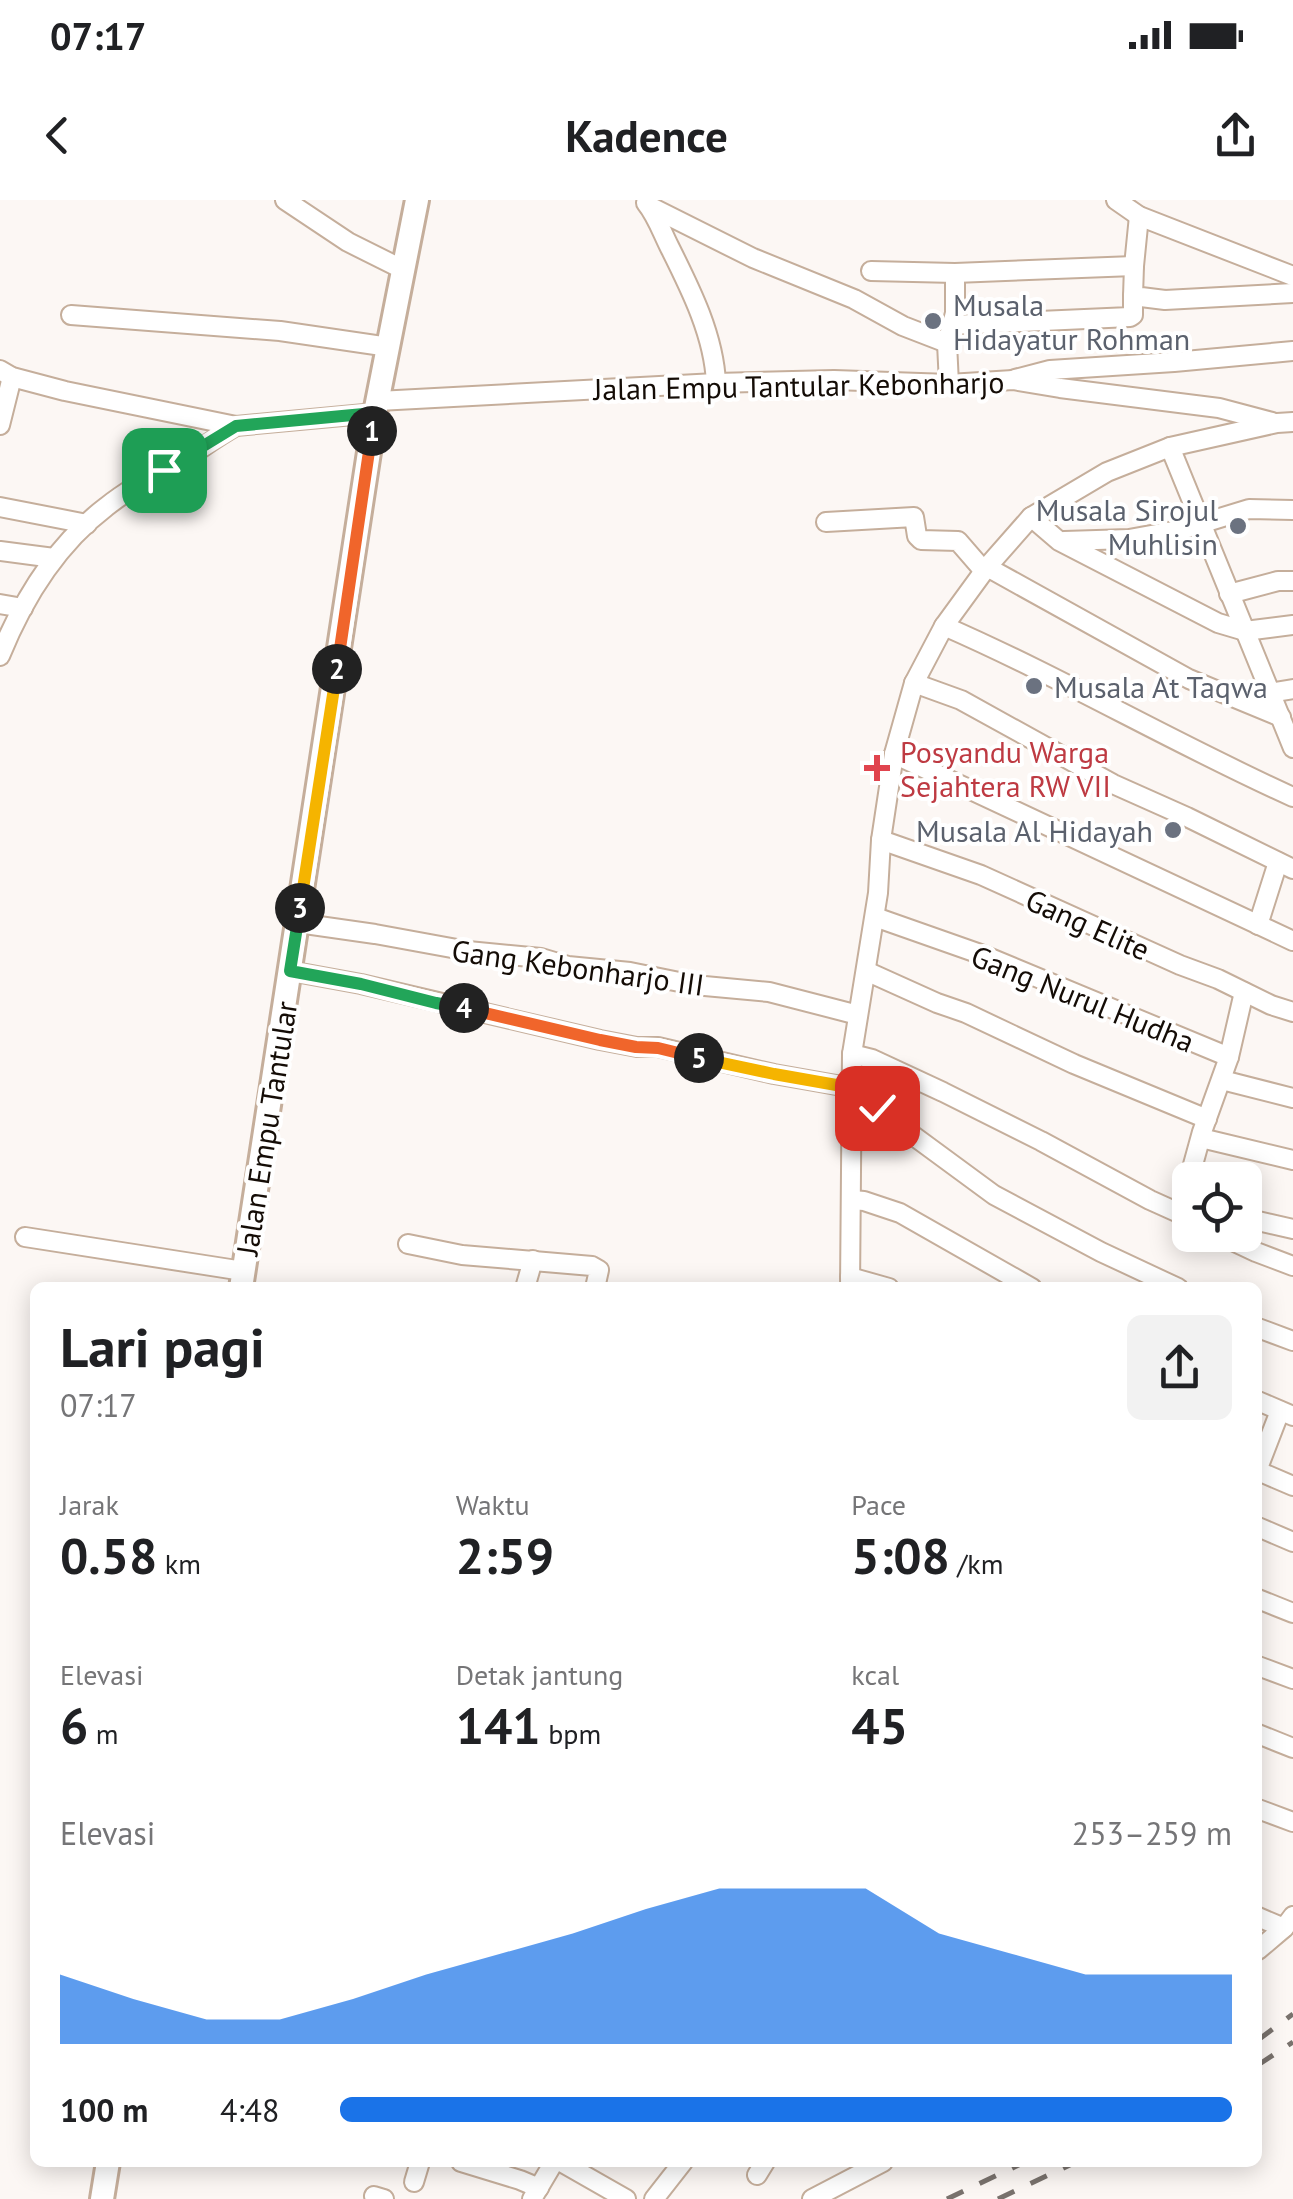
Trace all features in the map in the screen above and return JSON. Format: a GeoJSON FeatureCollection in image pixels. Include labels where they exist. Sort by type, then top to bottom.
{"type":"FeatureCollection","features":[{"type":"Feature","properties":{"kind":"street"},"geometry":{"type":"LineString","coordinates":[[286,200],[348,242],[402,269]]}},
{"type":"Feature","properties":{"kind":"street","name":"Jalan Empu Tantular"},"geometry":{"type":"LineString","coordinates":[[242,1279],[376,407],[417,200]]}},
{"type":"Feature","properties":{"kind":"street"},"geometry":{"type":"LineString","coordinates":[[1116,200],[1139,216],[1293,276]]}},
{"type":"Feature","properties":{"kind":"street"},"geometry":{"type":"LineString","coordinates":[[646,203],[753,258],[854,299],[903,326],[949,334],[1133,315],[1139,216]]}},
{"type":"Feature","properties":{"kind":"street"},"geometry":{"type":"LineString","coordinates":[[646,203],[701,316],[715,364],[716,382]]}},
{"type":"Feature","properties":{"kind":"street"},"geometry":{"type":"LineString","coordinates":[[871,271],[955,273],[1134,266]]}},
{"type":"Feature","properties":{"kind":"street"},"geometry":{"type":"LineString","coordinates":[[949,384],[955,273]]}},
{"type":"Feature","properties":{"kind":"street"},"geometry":{"type":"LineString","coordinates":[[1133,296],[1165,300],[1293,293]]}},
{"type":"Feature","properties":{"kind":"street"},"geometry":{"type":"LineString","coordinates":[[71,315],[246,328],[390,347]]}},
{"type":"Feature","properties":{"kind":"street"},"geometry":{"type":"LineString","coordinates":[[1013,380],[1050,370],[1293,352]]}},
{"type":"Feature","properties":{"kind":"street"},"geometry":{"type":"LineString","coordinates":[[0,425],[6,374],[65,391],[236,426]]}},
{"type":"Feature","properties":{"kind":"street","name":"Jalan Empu Tantular Kebonharjo"},"geometry":{"type":"LineString","coordinates":[[236,426],[376,407],[716,382],[834,380],[949,384],[1013,380],[1219,408],[1285,423]]}},
{"type":"Feature","properties":{"kind":"street"},"geometry":{"type":"LineString","coordinates":[[850,1282],[852,1054],[875,917],[894,754],[914,683],[944,626],[985,568],[1032,517],[1106,472],[1170,447],[1285,423]]}},
{"type":"Feature","properties":{"kind":"street"},"geometry":{"type":"LineString","coordinates":[[0,656],[30,592],[54,558],[86,524],[140,483],[236,426]]}},
{"type":"Feature","properties":{"kind":"street"},"geometry":{"type":"LineString","coordinates":[[1170,447],[1293,748]]}},
{"type":"Feature","properties":{"kind":"street"},"geometry":{"type":"LineString","coordinates":[[0,507],[86,524]]}},
{"type":"Feature","properties":{"kind":"street"},"geometry":{"type":"LineString","coordinates":[[1059,541],[1129,539],[1184,530],[1249,509],[1293,510]]}},
{"type":"Feature","properties":{"kind":"street"},"geometry":{"type":"LineString","coordinates":[[826,522],[914,516],[921,540],[958,541],[985,568],[1189,679],[1280,718]]}},
{"type":"Feature","properties":{"kind":"street"},"geometry":{"type":"LineString","coordinates":[[1032,517],[1059,541],[1204,616],[1245,631],[1293,625]]}},
{"type":"Feature","properties":{"kind":"street"},"geometry":{"type":"LineString","coordinates":[[0,550],[54,558]]}},
{"type":"Feature","properties":{"kind":"street"},"geometry":{"type":"LineString","coordinates":[[1230,594],[1293,580]]}},
{"type":"Feature","properties":{"kind":"street"},"geometry":{"type":"LineString","coordinates":[[0,604],[22,608]]}},
{"type":"Feature","properties":{"kind":"street"},"geometry":{"type":"LineString","coordinates":[[944,626],[1293,797]]}},
{"type":"Feature","properties":{"kind":"street"},"geometry":{"type":"LineString","coordinates":[[914,683],[961,700],[1112,784],[1286,865],[1258,925]]}},
{"type":"Feature","properties":{"kind":"street"},"geometry":{"type":"LineString","coordinates":[[1270,693],[1293,689]]}},
{"type":"Feature","properties":{"kind":"street"},"geometry":{"type":"LineString","coordinates":[[894,754],[1293,942]]}},
{"type":"Feature","properties":{"kind":"street","name":"Gang Elite"},"geometry":{"type":"LineString","coordinates":[[882,840],[981,875],[1293,1012]]}},
{"type":"Feature","properties":{"kind":"street","name":"Gang Nurul Hudha"},"geometry":{"type":"LineString","coordinates":[[875,917],[984,955],[1229,1057],[1244,992]]}},
{"type":"Feature","properties":{"kind":"street","name":"Gang Kebonharjo III"},"geometry":{"type":"LineString","coordinates":[[298,923],[468,952],[541,958],[568,966],[769,992],[858,1015]]}},
{"type":"Feature","properties":{"kind":"street"},"geometry":{"type":"LineString","coordinates":[[290,971],[600,1040],[842,1086],[994,1195],[1165,1282]]}},
{"type":"Feature","properties":{"kind":"street"},"geometry":{"type":"LineString","coordinates":[[866,971],[1074,1064],[1204,1128],[1226,1146],[1293,1160]]}},
{"type":"Feature","properties":{"kind":"street"},"geometry":{"type":"LineString","coordinates":[[852,1054],[872,1059],[943,1092],[1172,1208]]}},
{"type":"Feature","properties":{"kind":"street"},"geometry":{"type":"LineString","coordinates":[[1197,1162],[1204,1128],[1229,1057]]}},
{"type":"Feature","properties":{"kind":"street"},"geometry":{"type":"LineString","coordinates":[[1222,1080],[1293,1098]]}},
{"type":"Feature","properties":{"kind":"street"},"geometry":{"type":"LineString","coordinates":[[852,1200],[900,1213],[1021,1282]]}},
{"type":"Feature","properties":{"kind":"street"},"geometry":{"type":"LineString","coordinates":[[1262,1222],[1293,1229]]}},
{"type":"Feature","properties":{"kind":"street"},"geometry":{"type":"LineString","coordinates":[[25,1237],[242,1279]]}},
{"type":"Feature","properties":{"kind":"street"},"geometry":{"type":"LineString","coordinates":[[408,1244],[462,1255],[596,1268],[597,1282]]}},
{"type":"Feature","properties":{"kind":"street"},"geometry":{"type":"LineString","coordinates":[[1256,1252],[1293,1266]]}},
{"type":"Feature","properties":{"kind":"street"},"geometry":{"type":"LineString","coordinates":[[526,1282],[532,1260]]}},
{"type":"Feature","properties":{"kind":"street"},"geometry":{"type":"LineString","coordinates":[[1262,1329],[1293,1341]]}},
{"type":"Feature","properties":{"kind":"street"},"geometry":{"type":"LineString","coordinates":[[1262,1403],[1286,1414],[1262,1461]]}},
{"type":"Feature","properties":{"kind":"street"},"geometry":{"type":"LineString","coordinates":[[1262,1471],[1293,1486]]}},
{"type":"Feature","properties":{"kind":"street"},"geometry":{"type":"LineString","coordinates":[[1262,1529],[1293,1542]]}},
{"type":"Feature","properties":{"kind":"street"},"geometry":{"type":"LineString","coordinates":[[1262,1600],[1293,1613]]}},
{"type":"Feature","properties":{"kind":"street"},"geometry":{"type":"LineString","coordinates":[[1262,1667],[1293,1679]]}},
{"type":"Feature","properties":{"kind":"street"},"geometry":{"type":"LineString","coordinates":[[1262,1736],[1293,1748]]}},
{"type":"Feature","properties":{"kind":"street"},"geometry":{"type":"LineString","coordinates":[[1262,1811],[1293,1822]]}},
{"type":"Feature","properties":{"kind":"street"},"geometry":{"type":"LineString","coordinates":[[1262,1919],[1289,1922]]}},
{"type":"Feature","properties":{"kind":"street"},"geometry":{"type":"LineString","coordinates":[[1262,1946],[1289,1922]]}},
{"type":"Feature","properties":{"kind":"street"},"geometry":{"type":"LineString","coordinates":[[102,2199],[107,2167]]}},
{"type":"Feature","properties":{"kind":"street"},"geometry":{"type":"LineString","coordinates":[[414,2182],[418,2167]]}},
{"type":"Feature","properties":{"kind":"street"},"geometry":{"type":"LineString","coordinates":[[473,2167],[536,2194],[555,2167]]}},
{"type":"Feature","properties":{"kind":"street"},"geometry":{"type":"LineString","coordinates":[[567,2167],[626,2199]]}},
{"type":"Feature","properties":{"kind":"street"},"geometry":{"type":"LineString","coordinates":[[654,2199],[673,2167]]}},
{"type":"Feature","properties":{"kind":"street"},"geometry":{"type":"LineString","coordinates":[[812,2199],[873,2167]]}},
{"type":"Feature","properties":{"kind":"railway"},"geometry":{"type":"LineString","coordinates":[[1262,2037],[1293,2014]]}},
{"type":"Feature","properties":{"kind":"railway"},"geometry":{"type":"LineString","coordinates":[[1262,2062],[1293,2042]]}},
{"type":"Feature","properties":{"kind":"railway"},"geometry":{"type":"LineString","coordinates":[[947,2199],[1014,2167]]}},
{"type":"Feature","properties":{"kind":"railway"},"geometry":{"type":"LineString","coordinates":[[998,2199],[1065,2167]]}},
{"type":"Feature","properties":{"kind":"place","name":"Musala Hidayatur Rohman"},"geometry":{"type":"Point","coordinates":[933,321]}},
{"type":"Feature","properties":{"kind":"place","name":"Musala Sirojul Muhlisin"},"geometry":{"type":"Point","coordinates":[1238,526]}},
{"type":"Feature","properties":{"kind":"place","name":"Musala At Taqwa"},"geometry":{"type":"Point","coordinates":[1034,686]}},
{"type":"Feature","properties":{"kind":"place","name":"Posyandu Warga Sejahtera RW VII"},"geometry":{"type":"Point","coordinates":[877,768]}},
{"type":"Feature","properties":{"kind":"place","name":"Musala Al Hidayah"},"geometry":{"type":"Point","coordinates":[1173,830]}},
{"type":"Feature","properties":{"kind":"route"},"geometry":{"type":"LineString","coordinates":[[164,470],[236,426],[374,413],[290,971],[600,1040],[842,1086],[877,1108]]}}]}
